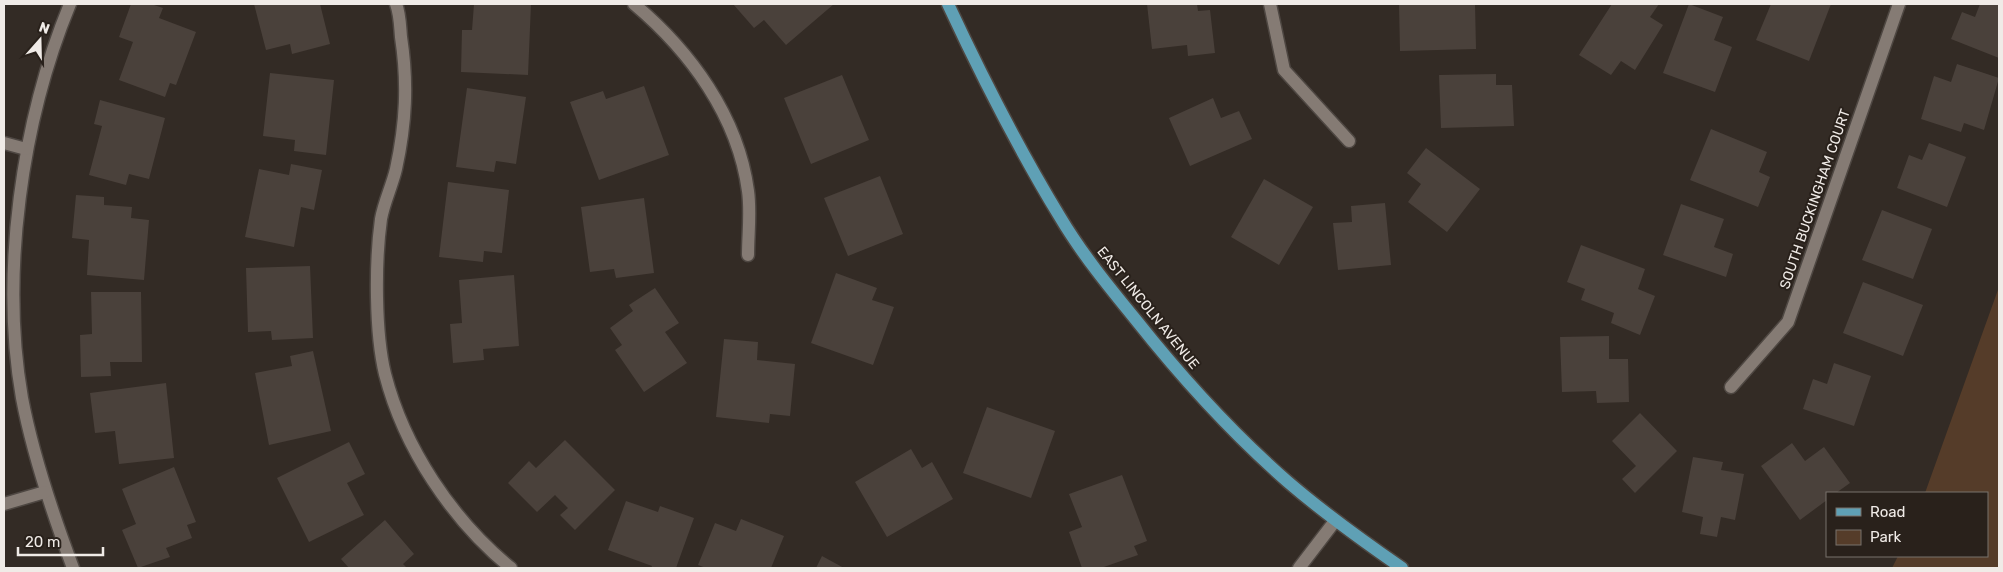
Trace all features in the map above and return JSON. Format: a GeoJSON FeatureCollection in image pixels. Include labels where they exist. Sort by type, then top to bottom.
{"type":"FeatureCollection","features":[{"type":"Feature","properties":{"kind":"main road","name":"EAST LINCOLN AVENUE"},"geometry":{"type":"LineString","coordinates":[[948,4],[996,103],[1060,218],[1103,280],[1179,373],[1235,432],[1335,521],[1402,568]]}},
{"type":"Feature","properties":{"kind":"street"},"geometry":{"type":"LineString","coordinates":[[70,4],[59,31],[26,149],[16,231],[15,326],[22,397],[45,492],[72,568]]}},
{"type":"Feature","properties":{"kind":"street"},"geometry":{"type":"LineString","coordinates":[[396,4],[405,62],[406,114],[395,170],[381,218],[378,317],[385,373],[401,422],[424,467],[460,516],[496,556],[511,568]]}},
{"type":"Feature","properties":{"kind":"street"},"geometry":{"type":"LineString","coordinates":[[634,4],[670,36],[699,71],[721,110],[741,156],[748,192],[748,255]]}},
{"type":"Feature","properties":{"kind":"street"},"geometry":{"type":"LineString","coordinates":[[1270,4],[1284,70],[1349,140]]}},
{"type":"Feature","properties":{"kind":"street","name":"SOUTH BUCKINGHAM COURT"},"geometry":{"type":"LineString","coordinates":[[1731,387],[1788,322],[1899,4]]}},
{"type":"Feature","properties":{"kind":"street"},"geometry":{"type":"LineString","coordinates":[[4,143],[26,149]]}},
{"type":"Feature","properties":{"kind":"street"},"geometry":{"type":"LineString","coordinates":[[4,504],[45,492]]}},
{"type":"Feature","properties":{"kind":"street"},"geometry":{"type":"LineString","coordinates":[[1299,568],[1335,521]]}},
{"type":"Feature","properties":{"kind":"green space"},"geometry":{"type":"Polygon","coordinates":[[[1999,287],[1999,568],[1892,568],[1898,557],[1988,557],[1988,492],[1925,492],[1999,287]]]}},
{"type":"Feature","properties":{"kind":"building"},"geometry":{"type":"Polygon","coordinates":[[[131,4],[151,4],[163,8],[159,18],[196,32],[176,85],[170,83],[165,97],[119,80],[133,42],[119,37],[131,4]]]}},
{"type":"Feature","properties":{"kind":"building"},"geometry":{"type":"Polygon","coordinates":[[[254,4],[320,4],[330,44],[292,54],[290,44],[266,50],[254,4]]]}},
{"type":"Feature","properties":{"kind":"building"},"geometry":{"type":"Polygon","coordinates":[[[474,4],[531,4],[528,75],[461,72],[462,30],[472,30],[474,4]]]}},
{"type":"Feature","properties":{"kind":"building"},"geometry":{"type":"Polygon","coordinates":[[[733,4],[834,4],[786,45],[764,20],[754,28],[733,4]]]}},
{"type":"Feature","properties":{"kind":"building"},"geometry":{"type":"Polygon","coordinates":[[[1147,4],[1197,4],[1198,11],[1210,10],[1215,53],[1188,56],[1187,45],[1152,49],[1147,4]]]}},
{"type":"Feature","properties":{"kind":"building"},"geometry":{"type":"Polygon","coordinates":[[[1399,4],[1475,4],[1476,49],[1400,51],[1399,4]]]}},
{"type":"Feature","properties":{"kind":"building"},"geometry":{"type":"Polygon","coordinates":[[[1612,4],[1659,4],[1650,17],[1663,25],[1635,70],[1621,61],[1611,75],[1579,55],[1612,4]]]}},
{"type":"Feature","properties":{"kind":"building"},"geometry":{"type":"Polygon","coordinates":[[[1689,4],[1723,17],[1714,40],[1732,47],[1715,92],[1663,73],[1689,4]]]}},
{"type":"Feature","properties":{"kind":"building"},"geometry":{"type":"Polygon","coordinates":[[[1771,4],[1831,4],[1809,61],[1756,40],[1771,4]]]}},
{"type":"Feature","properties":{"kind":"building"},"geometry":{"type":"Polygon","coordinates":[[[1980,4],[1999,4],[1999,58],[1951,39],[1962,12],[1975,17],[1980,4]]]}},
{"type":"Feature","properties":{"kind":"building"},"geometry":{"type":"Polygon","coordinates":[[[1957,64],[1999,78],[1984,130],[1964,123],[1961,132],[1921,119],[1934,76],[1951,82],[1957,64]]]}},
{"type":"Feature","properties":{"kind":"building"},"geometry":{"type":"Polygon","coordinates":[[[270,73],[334,80],[326,155],[294,151],[295,140],[263,136],[270,73]]]}},
{"type":"Feature","properties":{"kind":"building"},"geometry":{"type":"Polygon","coordinates":[[[1496,74],[1496,85],[1512,85],[1514,126],[1441,128],[1439,75],[1496,74]]]}},
{"type":"Feature","properties":{"kind":"building"},"geometry":{"type":"Polygon","coordinates":[[[842,75],[869,140],[811,164],[784,98],[842,75]]]}},
{"type":"Feature","properties":{"kind":"building"},"geometry":{"type":"Polygon","coordinates":[[[644,86],[669,155],[599,180],[570,102],[603,91],[606,99],[644,86]]]}},
{"type":"Feature","properties":{"kind":"building"},"geometry":{"type":"Polygon","coordinates":[[[467,88],[526,97],[516,164],[496,161],[494,172],[456,167],[467,88]]]}},
{"type":"Feature","properties":{"kind":"building"},"geometry":{"type":"Polygon","coordinates":[[[1213,98],[1221,118],[1239,111],[1252,139],[1190,166],[1169,118],[1213,98]]]}},
{"type":"Feature","properties":{"kind":"building"},"geometry":{"type":"Polygon","coordinates":[[[100,100],[165,118],[149,179],[129,174],[126,185],[89,175],[102,126],[94,124],[100,100]]]}},
{"type":"Feature","properties":{"kind":"building"},"geometry":{"type":"Polygon","coordinates":[[[1711,129],[1767,152],[1759,172],[1770,177],[1758,207],[1690,180],[1711,129]]]}},
{"type":"Feature","properties":{"kind":"building"},"geometry":{"type":"Polygon","coordinates":[[[1929,143],[1966,157],[1947,207],[1897,188],[1909,155],[1922,160],[1929,143]]]}},
{"type":"Feature","properties":{"kind":"building"},"geometry":{"type":"Polygon","coordinates":[[[1426,148],[1480,189],[1447,232],[1408,202],[1421,184],[1407,173],[1426,148]]]}},
{"type":"Feature","properties":{"kind":"building"},"geometry":{"type":"Polygon","coordinates":[[[291,164],[322,170],[314,210],[301,207],[294,247],[245,237],[259,169],[289,175],[291,164]]]}},
{"type":"Feature","properties":{"kind":"building"},"geometry":{"type":"Polygon","coordinates":[[[880,176],[903,234],[848,256],[824,198],[880,176]]]}},
{"type":"Feature","properties":{"kind":"building"},"geometry":{"type":"Polygon","coordinates":[[[1264,179],[1313,207],[1279,265],[1231,237],[1264,179]]]}},
{"type":"Feature","properties":{"kind":"building"},"geometry":{"type":"Polygon","coordinates":[[[448,182],[509,190],[502,253],[484,251],[483,262],[439,257],[448,182]]]}},
{"type":"Feature","properties":{"kind":"building"},"geometry":{"type":"Polygon","coordinates":[[[76,195],[104,197],[104,205],[132,207],[131,218],[149,220],[144,280],[87,275],[89,240],[72,238],[76,195]]]}},
{"type":"Feature","properties":{"kind":"building"},"geometry":{"type":"Polygon","coordinates":[[[644,198],[654,273],[616,278],[614,269],[590,272],[581,207],[644,198]]]}},
{"type":"Feature","properties":{"kind":"building"},"geometry":{"type":"Polygon","coordinates":[[[1385,203],[1391,265],[1338,270],[1333,223],[1352,222],[1351,206],[1385,203]]]}},
{"type":"Feature","properties":{"kind":"building"},"geometry":{"type":"Polygon","coordinates":[[[1681,204],[1724,219],[1714,247],[1733,254],[1726,277],[1663,255],[1681,204]]]}},
{"type":"Feature","properties":{"kind":"building"},"geometry":{"type":"Polygon","coordinates":[[[1882,210],[1932,229],[1913,279],[1862,260],[1882,210]]]}},
{"type":"Feature","properties":{"kind":"building"},"geometry":{"type":"Polygon","coordinates":[[[1581,245],[1645,269],[1638,289],[1655,296],[1640,335],[1611,323],[1614,313],[1581,300],[1585,289],[1567,282],[1581,245]]]}},
{"type":"Feature","properties":{"kind":"building"},"geometry":{"type":"Polygon","coordinates":[[[310,266],[313,338],[272,340],[271,331],[248,332],[246,268],[310,266]]]}},
{"type":"Feature","properties":{"kind":"building"},"geometry":{"type":"Polygon","coordinates":[[[836,273],[877,288],[872,300],[894,307],[873,365],[811,343],[836,273]]]}},
{"type":"Feature","properties":{"kind":"building"},"geometry":{"type":"Polygon","coordinates":[[[514,275],[519,346],[483,349],[484,360],[453,363],[450,324],[462,323],[459,280],[514,275]]]}},
{"type":"Feature","properties":{"kind":"building"},"geometry":{"type":"Polygon","coordinates":[[[1863,282],[1923,305],[1903,356],[1843,333],[1863,282]]]}},
{"type":"Feature","properties":{"kind":"building"},"geometry":{"type":"Polygon","coordinates":[[[655,288],[679,323],[665,332],[687,363],[644,392],[615,350],[622,345],[610,328],[633,311],[629,305],[655,288]]]}},
{"type":"Feature","properties":{"kind":"building"},"geometry":{"type":"Polygon","coordinates":[[[91,292],[141,292],[142,362],[110,362],[111,376],[81,377],[80,335],[92,334],[91,292]]]}},
{"type":"Feature","properties":{"kind":"building"},"geometry":{"type":"Polygon","coordinates":[[[1609,336],[1609,359],[1628,359],[1629,402],[1597,403],[1596,391],[1562,392],[1560,337],[1609,336]]]}},
{"type":"Feature","properties":{"kind":"building"},"geometry":{"type":"Polygon","coordinates":[[[724,339],[758,342],[757,360],[795,364],[790,416],[770,414],[769,423],[716,417],[724,339]]]}},
{"type":"Feature","properties":{"kind":"building"},"geometry":{"type":"Polygon","coordinates":[[[313,351],[331,431],[269,445],[255,373],[292,366],[290,356],[313,351]]]}},
{"type":"Feature","properties":{"kind":"building"},"geometry":{"type":"Polygon","coordinates":[[[1834,363],[1871,376],[1854,426],[1803,409],[1813,379],[1827,384],[1834,363]]]}},
{"type":"Feature","properties":{"kind":"building"},"geometry":{"type":"Polygon","coordinates":[[[166,383],[174,458],[119,464],[115,431],[95,433],[90,393],[166,383]]]}},
{"type":"Feature","properties":{"kind":"building"},"geometry":{"type":"Polygon","coordinates":[[[987,407],[1055,431],[1031,498],[963,473],[987,407]]]}},
{"type":"Feature","properties":{"kind":"building"},"geometry":{"type":"Polygon","coordinates":[[[1640,413],[1677,451],[1635,493],[1622,479],[1636,466],[1612,441],[1640,413]]]}},
{"type":"Feature","properties":{"kind":"building"},"geometry":{"type":"Polygon","coordinates":[[[565,440],[615,490],[575,530],[560,515],[568,508],[555,495],[537,512],[508,483],[529,461],[536,468],[565,440]]]}},
{"type":"Feature","properties":{"kind":"building"},"geometry":{"type":"Polygon","coordinates":[[[349,442],[365,474],[347,483],[364,515],[309,542],[277,478],[349,442]]]}},
{"type":"Feature","properties":{"kind":"building"},"geometry":{"type":"Polygon","coordinates":[[[1792,443],[1805,461],[1824,447],[1850,483],[1837,492],[1826,492],[1826,501],[1800,520],[1761,466],[1792,443]]]}},
{"type":"Feature","properties":{"kind":"building"},"geometry":{"type":"Polygon","coordinates":[[[911,449],[922,468],[932,462],[953,499],[887,537],[855,482],[911,449]]]}},
{"type":"Feature","properties":{"kind":"building"},"geometry":{"type":"Polygon","coordinates":[[[1693,457],[1723,462],[1721,470],[1744,474],[1735,520],[1721,517],[1717,537],[1700,534],[1703,517],[1682,512],[1693,457]]]}},
{"type":"Feature","properties":{"kind":"building"},"geometry":{"type":"Polygon","coordinates":[[[174,467],[196,522],[187,525],[192,538],[166,548],[170,557],[138,568],[122,530],[136,524],[122,489],[174,467]]]}},
{"type":"Feature","properties":{"kind":"building"},"geometry":{"type":"Polygon","coordinates":[[[1122,475],[1147,541],[1134,546],[1138,555],[1101,568],[1082,568],[1069,532],[1082,527],[1069,494],[1122,475]]]}},
{"type":"Feature","properties":{"kind":"building"},"geometry":{"type":"Polygon","coordinates":[[[626,501],[658,512],[660,506],[694,518],[676,568],[651,568],[652,566],[608,550],[626,501]]]}},
{"type":"Feature","properties":{"kind":"building"},"geometry":{"type":"Polygon","coordinates":[[[741,519],[784,536],[771,568],[706,568],[698,565],[715,523],[736,531],[741,519]]]}},
{"type":"Feature","properties":{"kind":"building"},"geometry":{"type":"Polygon","coordinates":[[[385,520],[414,554],[403,564],[407,568],[349,568],[341,559],[385,520]]]}},
{"type":"Feature","properties":{"kind":"building"},"geometry":{"type":"Polygon","coordinates":[[[822,556],[844,568],[816,568],[822,556]]]}}]}
